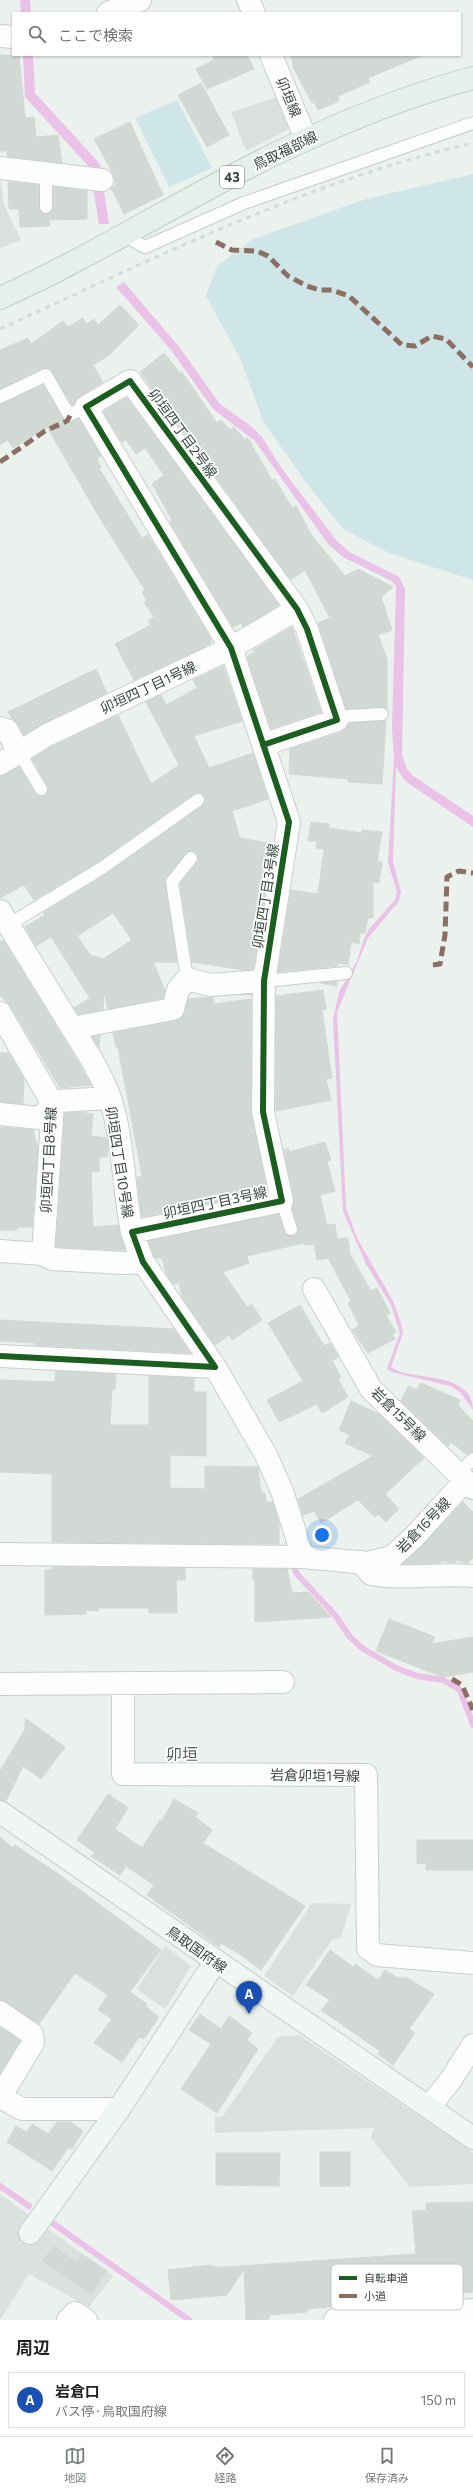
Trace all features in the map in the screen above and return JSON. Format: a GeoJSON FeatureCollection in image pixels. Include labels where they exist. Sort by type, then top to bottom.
{"type":"FeatureCollection","features":[{"type":"Feature","properties":{"kind":"main road","name":"鳥取福部線"},"geometry":{"type":"LineString","coordinates":[[0,298],[125,236],[239,173],[306,139],[392,103],[473,78]]}},
{"type":"Feature","properties":{"kind":"main road","name":"鳥取国府線"},"geometry":{"type":"LineString","coordinates":[[0,1812],[215,1962],[473,2138]]}},
{"type":"Feature","properties":{"kind":"main road"},"geometry":{"type":"LineString","coordinates":[[30,2233],[118,2109],[215,1962]]}},
{"type":"Feature","properties":{"kind":"street"},"geometry":{"type":"LineString","coordinates":[[110,12],[140,0]]}},
{"type":"Feature","properties":{"kind":"street"},"geometry":{"type":"LineString","coordinates":[[248,0],[254,12]]}},
{"type":"Feature","properties":{"kind":"street"},"geometry":{"type":"LineString","coordinates":[[0,36],[12,37]]}},
{"type":"Feature","properties":{"kind":"street","name":"卯垣線"},"geometry":{"type":"LineString","coordinates":[[271,56],[306,139]]}},
{"type":"Feature","properties":{"kind":"street"},"geometry":{"type":"LineString","coordinates":[[0,168],[46,172],[96,179]]}},
{"type":"Feature","properties":{"kind":"street","name":"卯垣四丁目2号線"},"geometry":{"type":"LineString","coordinates":[[86,407],[130,381],[297,609],[308,629],[337,720]]}},
{"type":"Feature","properties":{"kind":"street"},"geometry":{"type":"LineString","coordinates":[[86,407],[231,648]]}},
{"type":"Feature","properties":{"kind":"street","name":"卯垣四丁目1号線"},"geometry":{"type":"LineString","coordinates":[[0,764],[47,735],[231,648],[297,609]]}},
{"type":"Feature","properties":{"kind":"street","name":"卯垣四丁目3号線"},"geometry":{"type":"LineString","coordinates":[[132,1232],[282,1201],[263,1112],[264,981],[289,822],[231,648]]}},
{"type":"Feature","properties":{"kind":"street"},"geometry":{"type":"LineString","coordinates":[[263,745],[337,720]]}},
{"type":"Feature","properties":{"kind":"street"},"geometry":{"type":"LineString","coordinates":[[0,728],[7,730],[19,752]]}},
{"type":"Feature","properties":{"kind":"street","name":"卯垣四丁目10号線"},"geometry":{"type":"LineString","coordinates":[[4,918],[90,1056],[110,1098],[119,1140],[125,1198],[132,1232]]}},
{"type":"Feature","properties":{"kind":"street"},"geometry":{"type":"LineString","coordinates":[[72,1028],[173,1009],[178,990],[187,979],[210,985],[264,981]]}},
{"type":"Feature","properties":{"kind":"street","name":"卯垣四丁目8号線"},"geometry":{"type":"LineString","coordinates":[[0,1013],[53,1104],[43,1254]]}},
{"type":"Feature","properties":{"kind":"street"},"geometry":{"type":"LineString","coordinates":[[0,1114],[39,1118],[53,1104],[59,1101],[110,1098]]}},
{"type":"Feature","properties":{"kind":"street"},"geometry":{"type":"LineString","coordinates":[[132,1232],[143,1262],[215,1367],[266,1456],[282,1491],[303,1557]]}},
{"type":"Feature","properties":{"kind":"street"},"geometry":{"type":"LineString","coordinates":[[0,1251],[43,1254],[52,1259],[123,1263],[143,1262]]}},
{"type":"Feature","properties":{"kind":"street","name":"岩倉15号線"},"geometry":{"type":"LineString","coordinates":[[314,1289],[371,1389],[467,1475]]}},
{"type":"Feature","properties":{"kind":"street"},"geometry":{"type":"LineString","coordinates":[[0,1356],[215,1367]]}},
{"type":"Feature","properties":{"kind":"street","name":"岩倉16号線"},"geometry":{"type":"LineString","coordinates":[[0,1554],[303,1557],[361,1562],[392,1557],[414,1537],[467,1475]]}},
{"type":"Feature","properties":{"kind":"street"},"geometry":{"type":"LineString","coordinates":[[361,1562],[371,1574],[384,1577],[473,1576]]}},
{"type":"Feature","properties":{"kind":"street"},"geometry":{"type":"LineString","coordinates":[[0,1684],[283,1682]]}},
{"type":"Feature","properties":{"kind":"street","name":"岩倉卯垣1号線"},"geometry":{"type":"LineString","coordinates":[[123,1683],[123,1774],[366,1775],[368,1948],[377,1955],[473,1962]]}},
{"type":"Feature","properties":{"kind":"street"},"geometry":{"type":"LineString","coordinates":[[0,2012],[32,2034],[33,2043],[0,2097],[22,2109],[118,2109]]}},
{"type":"Feature","properties":{"kind":"street"},"geometry":{"type":"LineString","coordinates":[[429,2107],[450,2081],[473,2045]]}},
{"type":"Feature","properties":{"kind":"street"},"geometry":{"type":"LineString","coordinates":[[335,2320],[473,2310]]}},
{"type":"Feature","properties":{"kind":"street"},"geometry":{"type":"LineString","coordinates":[[68,2320],[75,2313],[86,2320]]}},
{"type":"Feature","properties":{"kind":"lane"},"geometry":{"type":"LineString","coordinates":[[125,236],[145,247],[244,203],[473,123]]}},
{"type":"Feature","properties":{"kind":"lane"},"geometry":{"type":"LineString","coordinates":[[46,172],[46,207]]}},
{"type":"Feature","properties":{"kind":"lane"},"geometry":{"type":"LineString","coordinates":[[0,397],[46,375],[69,415],[86,407]]}},
{"type":"Feature","properties":{"kind":"lane"},"geometry":{"type":"LineString","coordinates":[[337,720],[348,716],[382,714]]}},
{"type":"Feature","properties":{"kind":"lane"},"geometry":{"type":"LineString","coordinates":[[19,752],[41,789]]}},
{"type":"Feature","properties":{"kind":"lane"},"geometry":{"type":"LineString","coordinates":[[4,918],[102,868],[198,800]]}},
{"type":"Feature","properties":{"kind":"lane"},"geometry":{"type":"LineString","coordinates":[[187,979],[172,882],[191,858]]}},
{"type":"Feature","properties":{"kind":"lane"},"geometry":{"type":"LineString","coordinates":[[264,981],[346,973]]}},
{"type":"Feature","properties":{"kind":"lane"},"geometry":{"type":"LineString","coordinates":[[282,1201],[291,1229]]}},
{"type":"Feature","properties":{"kind":"shaded area"},"geometry":{"type":"Polygon","coordinates":[[[20,0],[30,0],[31,12],[21,12],[20,0]]]}},
{"type":"Feature","properties":{"kind":"shaded area"},"geometry":{"type":"Polygon","coordinates":[[[23,56],[33,56],[35,93],[100,164],[109,224],[99,224],[90,168],[25,97],[23,56]]]}},
{"type":"Feature","properties":{"kind":"shaded area"},"geometry":{"type":"Polygon","coordinates":[[[279,96],[290,126],[286,131],[246,151],[231,112],[279,96]]]}},
{"type":"Feature","properties":{"kind":"shaded area"},"geometry":{"type":"Polygon","coordinates":[[[177,100],[212,168],[169,187],[135,118],[177,100]]]}},
{"type":"Feature","properties":{"kind":"shaded area"},"geometry":{"type":"Polygon","coordinates":[[[0,174],[4,205],[21,240],[0,248],[0,174]]]}},
{"type":"Feature","properties":{"kind":"shaded area"},"geometry":{"type":"Polygon","coordinates":[[[473,174],[473,580],[389,553],[343,529],[307,484],[263,421],[240,358],[206,296],[217,266],[253,239],[366,199],[473,174]]]}},
{"type":"Feature","properties":{"kind":"shaded area"},"geometry":{"type":"Polygon","coordinates":[[[124,282],[180,348],[220,404],[251,426],[262,437],[282,469],[337,541],[351,553],[399,577],[405,589],[402,755],[407,769],[412,775],[473,816],[473,827],[405,781],[396,767],[393,861],[401,892],[399,901],[368,938],[337,1012],[346,1208],[357,1238],[393,1301],[401,1323],[403,1333],[391,1367],[411,1374],[452,1382],[463,1388],[470,1397],[473,1410],[460,1392],[450,1386],[392,1372],[387,1369],[400,1333],[391,1305],[366,1264],[343,1211],[333,1020],[339,992],[357,961],[369,929],[395,900],[397,892],[388,862],[394,758],[392,729],[396,587],[392,581],[343,557],[328,544],[255,441],[213,409],[171,350],[116,287],[124,282]]]}},
{"type":"Feature","properties":{"kind":"shaded area"},"geometry":{"type":"Polygon","coordinates":[[[312,1903],[351,1904],[341,1938],[332,1940],[293,1996],[264,1976],[312,1903]]]}},
{"type":"Feature","properties":{"kind":"shaded area"},"geometry":{"type":"Polygon","coordinates":[[[165,1946],[191,1966],[165,2009],[137,1989],[165,1946]]]}},
{"type":"Feature","properties":{"kind":"shaded area"},"geometry":{"type":"Polygon","coordinates":[[[299,2035],[473,2153],[473,2184],[410,2187],[371,2138],[374,2128],[215,2133],[215,2117],[222,2117],[278,2037],[299,2035]]]}},
{"type":"Feature","properties":{"kind":"shaded area"},"geometry":{"type":"Polygon","coordinates":[[[0,2194],[113,2276],[89,2307],[29,2274],[0,2320],[0,2194]]]}},
{"type":"Feature","properties":{"kind":"building"},"geometry":{"type":"Polygon","coordinates":[[[0,55],[19,56],[25,118],[34,117],[36,137],[58,135],[62,163],[7,156],[7,151],[0,151],[0,55]]]}},
{"type":"Feature","properties":{"kind":"building"},"geometry":{"type":"Polygon","coordinates":[[[212,56],[248,56],[254,69],[207,89],[196,69],[214,60],[212,56]]]}},
{"type":"Feature","properties":{"kind":"building"},"geometry":{"type":"Polygon","coordinates":[[[290,56],[421,56],[368,78],[370,82],[338,96],[339,101],[318,110],[314,102],[312,103],[292,65],[294,65],[290,56]]]}},
{"type":"Feature","properties":{"kind":"building"},"geometry":{"type":"Polygon","coordinates":[[[201,83],[229,135],[207,147],[178,95],[201,83]]]}},
{"type":"Feature","properties":{"kind":"building"},"geometry":{"type":"Polygon","coordinates":[[[130,122],[163,195],[124,214],[111,188],[116,185],[114,175],[94,139],[130,122]]]}},
{"type":"Feature","properties":{"kind":"building"},"geometry":{"type":"Polygon","coordinates":[[[8,182],[38,185],[40,211],[46,214],[53,210],[54,187],[87,191],[87,219],[49,220],[50,226],[20,227],[19,209],[9,209],[8,182]]]}},
{"type":"Feature","properties":{"kind":"building"},"geometry":{"type":"Polygon","coordinates":[[[120,305],[139,325],[108,356],[93,365],[103,382],[80,396],[74,404],[72,405],[52,371],[47,368],[0,389],[0,350],[28,338],[31,344],[63,321],[68,327],[83,318],[87,324],[94,319],[98,325],[120,305]]]}},
{"type":"Feature","properties":{"kind":"building"},"geometry":{"type":"Polygon","coordinates":[[[164,353],[180,373],[182,372],[217,423],[221,420],[230,430],[234,427],[245,440],[248,438],[272,480],[275,479],[292,508],[296,506],[312,536],[345,576],[358,569],[393,587],[381,597],[392,630],[378,635],[387,659],[387,709],[382,707],[346,709],[318,623],[330,618],[305,570],[291,580],[140,372],[164,353]]]}},
{"type":"Feature","properties":{"kind":"building"},"geometry":{"type":"Polygon","coordinates":[[[43,385],[65,421],[69,422],[79,419],[101,456],[97,459],[101,467],[99,468],[142,538],[148,535],[211,639],[211,644],[134,680],[115,644],[151,625],[148,621],[154,617],[144,602],[147,601],[142,592],[145,590],[101,520],[47,427],[13,448],[8,440],[0,445],[0,404],[43,385]]]}},
{"type":"Feature","properties":{"kind":"building"},"geometry":{"type":"Polygon","coordinates":[[[127,398],[279,605],[243,627],[241,623],[233,627],[170,522],[172,520],[152,484],[164,475],[145,448],[136,454],[126,440],[122,442],[103,411],[127,398]]]}},
{"type":"Feature","properties":{"kind":"building"},"geometry":{"type":"Polygon","coordinates":[[[292,627],[321,712],[271,729],[247,657],[254,652],[253,650],[292,627]]]}},
{"type":"Feature","properties":{"kind":"building"},"geometry":{"type":"Polygon","coordinates":[[[223,666],[242,721],[194,736],[209,768],[253,753],[268,799],[232,811],[240,838],[273,844],[263,885],[266,886],[253,969],[244,970],[192,962],[180,884],[198,859],[196,852],[189,851],[165,880],[177,962],[153,962],[165,990],[163,998],[108,1009],[104,992],[103,1010],[78,1014],[74,1008],[90,998],[51,937],[36,946],[25,927],[45,915],[43,913],[106,874],[202,806],[205,799],[201,793],[194,794],[98,862],[34,900],[24,885],[0,898],[0,776],[19,767],[35,793],[38,796],[44,796],[48,792],[48,786],[32,759],[53,746],[118,715],[151,784],[179,765],[146,702],[161,695],[166,705],[197,688],[193,680],[223,666]],[[113,913],[77,936],[90,955],[103,959],[132,940],[113,913]]]}},
{"type":"Feature","properties":{"kind":"building"},"geometry":{"type":"Polygon","coordinates":[[[96,669],[107,693],[24,735],[18,724],[8,712],[96,669]]]}},
{"type":"Feature","properties":{"kind":"building"},"geometry":{"type":"Polygon","coordinates":[[[386,720],[382,784],[348,782],[348,779],[289,774],[290,749],[341,732],[350,723],[386,720]]]}},
{"type":"Feature","properties":{"kind":"building"},"geometry":{"type":"Polygon","coordinates":[[[311,822],[329,824],[329,828],[362,833],[362,830],[382,832],[377,862],[382,862],[379,883],[373,882],[373,918],[368,918],[365,933],[360,933],[359,944],[351,942],[348,965],[337,963],[337,966],[278,972],[291,890],[318,894],[324,849],[316,848],[317,841],[308,841],[311,822]]]}},
{"type":"Feature","properties":{"kind":"building"},"geometry":{"type":"Polygon","coordinates":[[[3,940],[91,1085],[60,1088],[11,1007],[0,995],[0,942],[3,940]]]}},
{"type":"Feature","properties":{"kind":"building"},"geometry":{"type":"Polygon","coordinates":[[[337,981],[337,986],[320,983],[337,981]]]}},
{"type":"Feature","properties":{"kind":"building"},"geometry":{"type":"Polygon","coordinates":[[[323,990],[326,1009],[322,1010],[332,1078],[326,1079],[331,1100],[276,1111],[276,996],[323,990]]]}},
{"type":"Feature","properties":{"kind":"building"},"geometry":{"type":"Polygon","coordinates":[[[213,997],[214,1004],[251,999],[251,1112],[267,1191],[142,1217],[137,1177],[142,1176],[118,1047],[116,1047],[113,1033],[176,1021],[185,1013],[188,999],[213,997]]]}},
{"type":"Feature","properties":{"kind":"building"},"geometry":{"type":"Polygon","coordinates":[[[100,1035],[99,1048],[92,1037],[100,1035]]]}},
{"type":"Feature","properties":{"kind":"building"},"geometry":{"type":"Polygon","coordinates":[[[0,1053],[9,1053],[24,1079],[23,1104],[0,1102],[0,1053]]]}},
{"type":"Feature","properties":{"kind":"building"},"geometry":{"type":"Polygon","coordinates":[[[78,1112],[93,1114],[91,1136],[107,1138],[107,1157],[99,1157],[99,1172],[91,1172],[93,1227],[118,1225],[125,1250],[56,1247],[65,1113],[78,1112]]]}},
{"type":"Feature","properties":{"kind":"building"},"geometry":{"type":"Polygon","coordinates":[[[0,1127],[33,1130],[38,1149],[32,1227],[17,1227],[17,1230],[0,1230],[0,1127]]]}},
{"type":"Feature","properties":{"kind":"building"},"geometry":{"type":"Polygon","coordinates":[[[325,1142],[331,1160],[327,1161],[335,1191],[320,1195],[327,1225],[335,1224],[337,1239],[348,1238],[350,1254],[371,1291],[377,1288],[390,1313],[386,1315],[396,1332],[392,1334],[395,1339],[368,1353],[352,1330],[359,1326],[348,1303],[351,1301],[328,1258],[317,1260],[314,1244],[305,1245],[304,1243],[247,1256],[249,1263],[223,1272],[247,1307],[252,1304],[262,1320],[232,1340],[229,1335],[215,1345],[182,1297],[179,1283],[173,1284],[166,1273],[162,1258],[156,1258],[154,1256],[149,1241],[278,1214],[286,1234],[294,1236],[298,1231],[298,1227],[292,1208],[294,1198],[284,1150],[288,1148],[289,1152],[325,1142]]]}},
{"type":"Feature","properties":{"kind":"building"},"geometry":{"type":"Polygon","coordinates":[[[300,1305],[324,1346],[330,1343],[338,1357],[332,1361],[341,1377],[338,1379],[348,1397],[322,1413],[317,1404],[279,1422],[267,1400],[303,1381],[268,1323],[300,1305]]]}},
{"type":"Feature","properties":{"kind":"building"},"geometry":{"type":"Polygon","coordinates":[[[0,1320],[174,1329],[190,1353],[34,1345],[35,1343],[0,1341],[0,1320]]]}},
{"type":"Feature","properties":{"kind":"building"},"geometry":{"type":"Polygon","coordinates":[[[56,1371],[116,1374],[115,1390],[112,1390],[110,1425],[149,1425],[149,1376],[194,1378],[194,1392],[206,1392],[206,1456],[170,1455],[170,1488],[205,1489],[205,1466],[258,1467],[261,1493],[265,1493],[266,1502],[273,1502],[279,1524],[279,1544],[52,1542],[52,1474],[0,1472],[0,1380],[55,1382],[56,1371]]]}},
{"type":"Feature","properties":{"kind":"building"},"geometry":{"type":"Polygon","coordinates":[[[421,1383],[460,1400],[458,1405],[473,1421],[473,1452],[467,1455],[451,1442],[448,1446],[401,1401],[408,1386],[417,1390],[421,1383]]]}},
{"type":"Feature","properties":{"kind":"building"},"geometry":{"type":"Polygon","coordinates":[[[351,1401],[379,1414],[424,1458],[385,1494],[399,1509],[386,1522],[378,1514],[375,1517],[358,1500],[321,1523],[314,1511],[303,1515],[298,1499],[373,1456],[345,1443],[350,1435],[339,1430],[351,1401]]]}},
{"type":"Feature","properties":{"kind":"building"},"geometry":{"type":"Polygon","coordinates":[[[463,1502],[473,1512],[473,1558],[467,1563],[457,1560],[455,1563],[442,1561],[439,1563],[403,1564],[463,1502]]]}},
{"type":"Feature","properties":{"kind":"building"},"geometry":{"type":"Polygon","coordinates":[[[52,1567],[185,1568],[185,1580],[176,1580],[177,1613],[149,1613],[149,1608],[98,1608],[98,1611],[86,1610],[86,1614],[45,1615],[45,1570],[52,1570],[52,1567]]]}},
{"type":"Feature","properties":{"kind":"building"},"geometry":{"type":"Polygon","coordinates":[[[253,1569],[287,1569],[292,1593],[308,1592],[331,1617],[255,1622],[255,1580],[253,1580],[253,1569]]]}},
{"type":"Feature","properties":{"kind":"building"},"geometry":{"type":"Polygon","coordinates":[[[389,1619],[435,1637],[431,1644],[473,1637],[473,1672],[443,1677],[376,1651],[389,1619]]]}},
{"type":"Feature","properties":{"kind":"building"},"geometry":{"type":"Polygon","coordinates":[[[25,1718],[65,1747],[41,1779],[23,1766],[6,1801],[0,1800],[0,1771],[25,1729],[25,1718]]]}},
{"type":"Feature","properties":{"kind":"building"},"geometry":{"type":"Polygon","coordinates":[[[108,1794],[128,1808],[115,1829],[142,1848],[160,1820],[162,1821],[174,1799],[198,1813],[195,1817],[212,1830],[203,1843],[305,1906],[261,1970],[241,1955],[221,1943],[219,1947],[147,1895],[154,1885],[126,1866],[120,1875],[91,1856],[95,1853],[77,1840],[108,1794]]]}},
{"type":"Feature","properties":{"kind":"building"},"geometry":{"type":"Polygon","coordinates":[[[0,1837],[13,1848],[15,1845],[64,1878],[161,1950],[130,1992],[147,2004],[145,2006],[159,2017],[144,2039],[139,2037],[122,2062],[94,2043],[112,2019],[98,2010],[108,1995],[75,1973],[39,2024],[7,2002],[0,2000],[0,1837]]]}},
{"type":"Feature","properties":{"kind":"building"},"geometry":{"type":"Polygon","coordinates":[[[417,1840],[473,1840],[473,1870],[426,1870],[426,1863],[417,1864],[417,1840]]]}},
{"type":"Feature","properties":{"kind":"building"},"geometry":{"type":"Polygon","coordinates":[[[330,1950],[353,1967],[355,1964],[378,1980],[385,1970],[398,1978],[407,1978],[434,1994],[409,2029],[415,2033],[393,2065],[378,2054],[380,2051],[321,2010],[330,2000],[306,1985],[330,1950]]]}},
{"type":"Feature","properties":{"kind":"building"},"geometry":{"type":"Polygon","coordinates":[[[200,2014],[221,2029],[229,2016],[252,2033],[247,2040],[258,2049],[217,2113],[181,2089],[211,2044],[189,2030],[200,2014]]]}},
{"type":"Feature","properties":{"kind":"building"},"geometry":{"type":"Polygon","coordinates":[[[0,2027],[20,2041],[0,2073],[0,2027]]]}},
{"type":"Feature","properties":{"kind":"building"},"geometry":{"type":"Polygon","coordinates":[[[57,2122],[70,2122],[83,2131],[72,2149],[69,2147],[52,2171],[7,2142],[16,2126],[27,2132],[32,2124],[48,2134],[57,2122]]]}},
{"type":"Feature","properties":{"kind":"building"},"geometry":{"type":"Polygon","coordinates":[[[320,2152],[350,2152],[350,2186],[320,2186],[320,2152]]]}},
{"type":"Feature","properties":{"kind":"building"},"geometry":{"type":"Polygon","coordinates":[[[216,2153],[280,2153],[279,2186],[216,2185],[216,2153]]]}},
{"type":"Feature","properties":{"kind":"building"},"geometry":{"type":"Polygon","coordinates":[[[473,2202],[473,2292],[463,2293],[463,2264],[331,2264],[331,2307],[307,2309],[307,2312],[269,2315],[269,2319],[246,2320],[244,2269],[227,2295],[171,2300],[168,2270],[212,2265],[212,2267],[225,2267],[416,2254],[412,2211],[426,2210],[426,2203],[473,2202]]]}},
{"type":"Feature","properties":{"kind":"building"},"geometry":{"type":"Polygon","coordinates":[[[53,2246],[76,2262],[82,2254],[107,2271],[91,2294],[43,2261],[53,2246]]]}},
{"type":"Feature","properties":{"kind":"waterway"},"geometry":{"type":"LineString","coordinates":[[294,1567],[297,1574],[335,1615],[350,1637],[362,1648],[396,1668],[417,1676],[443,1680],[460,1690],[473,1725]]}},
{"type":"Feature","properties":{"kind":"waterway"},"geometry":{"type":"LineString","coordinates":[[0,2186],[29,2206]]}},
{"type":"Feature","properties":{"kind":"waterway"},"geometry":{"type":"LineString","coordinates":[[54,2224],[189,2320]]}},
{"type":"Feature","properties":{"kind":"railway"},"geometry":{"type":"LineString","coordinates":[[0,329],[173,249],[291,200],[351,178],[412,159],[473,143]]}},
{"type":"Feature","properties":{"kind":"marked path"},"geometry":{"type":"LineString","coordinates":[[216,242],[232,250],[257,251],[268,256],[288,276],[307,286],[319,290],[332,290],[349,296],[402,345],[415,346],[432,336],[446,339],[473,367]]}},
{"type":"Feature","properties":{"kind":"marked path"},"geometry":{"type":"LineString","coordinates":[[0,462],[45,431],[67,421],[71,414]]}},
{"type":"Feature","properties":{"kind":"marked path"},"geometry":{"type":"LineString","coordinates":[[433,965],[440,964],[445,935],[447,877],[459,871],[473,873]]}},
{"type":"Feature","properties":{"kind":"marked path"},"geometry":{"type":"LineString","coordinates":[[452,1679],[462,1685],[473,1710]]}},
{"type":"Feature","properties":{"kind":"cycle path"},"geometry":{"type":"LineString","coordinates":[[0,1356],[215,1367],[143,1262],[132,1232],[282,1201],[263,1112],[264,981],[289,822],[231,648],[86,407],[130,381],[297,609],[307,629],[337,720],[263,745]]}},
{"type":"Feature","properties":{"kind":"place","name":"岩倉口"},"geometry":{"type":"Point","coordinates":[249,2014]}},
{"type":"Feature","properties":{"kind":"district","name":"卯垣"},"geometry":{"type":"Point","coordinates":[182,1753]}}]}
